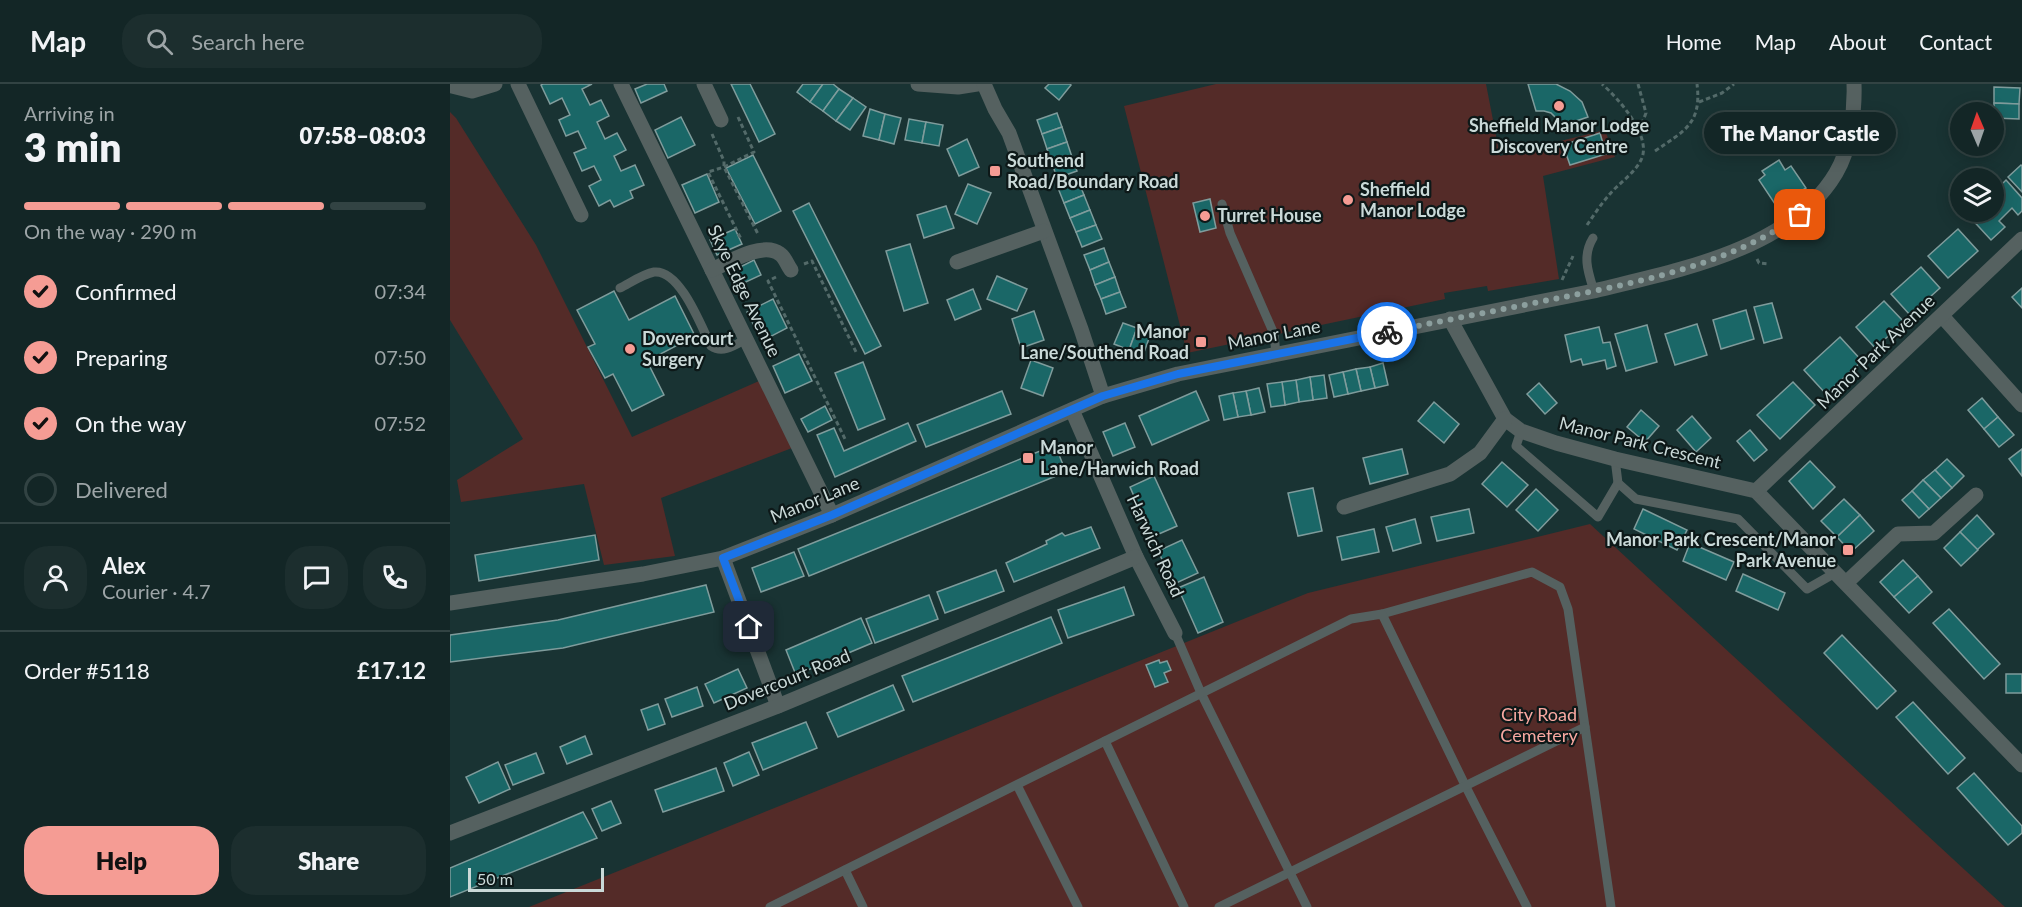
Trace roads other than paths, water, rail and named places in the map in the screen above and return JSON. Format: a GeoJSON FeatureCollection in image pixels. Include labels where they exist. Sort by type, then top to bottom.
{"type":"FeatureCollection","features":[{"type":"Feature","properties":{"kind":"street"},"geometry":{"type":"LineString","coordinates":[[451,84],[472,91],[495,84]]}},
{"type":"Feature","properties":{"kind":"street"},"geometry":{"type":"LineString","coordinates":[[518,84],[581,215]]}},
{"type":"Feature","properties":{"kind":"street"},"geometry":{"type":"LineString","coordinates":[[704,84],[721,120]]}},
{"type":"Feature","properties":{"kind":"street"},"geometry":{"type":"LineString","coordinates":[[918,84],[958,87],[977,84]]}},
{"type":"Feature","properties":{"kind":"street"},"geometry":{"type":"LineString","coordinates":[[984,84],[1009,133],[1081,329],[1103,396]]}},
{"type":"Feature","properties":{"kind":"street","name":"Manor Lane"},"geometry":{"type":"LineString","coordinates":[[450,603],[643,574],[723,558],[832,515],[1103,396],[1178,374],[1594,291],[1651,277],[1723,254],[1769,235],[1800,215],[1827,187],[1843,158],[1851,123],[1854,84]]}},
{"type":"Feature","properties":{"kind":"street","name":"Skye Edge Avenue"},"geometry":{"type":"LineString","coordinates":[[623,85],[832,515]]}},
{"type":"Feature","properties":{"kind":"street"},"geometry":{"type":"LineString","coordinates":[[957,262],[1044,231]]}},
{"type":"Feature","properties":{"kind":"street","name":"Manor Park Avenue"},"geometry":{"type":"LineString","coordinates":[[1756,491],[2022,239]]}},
{"type":"Feature","properties":{"kind":"street"},"geometry":{"type":"LineString","coordinates":[[712,270],[758,250],[772,249],[782,255],[790,270]]}},
{"type":"Feature","properties":{"kind":"street"},"geometry":{"type":"LineString","coordinates":[[1942,316],[2022,405]]}},
{"type":"Feature","properties":{"kind":"street","name":"Manor Park Crescent"},"geometry":{"type":"LineString","coordinates":[[1450,319],[1505,419],[1521,431],[1615,459],[1756,491]]}},
{"type":"Feature","properties":{"kind":"street","name":"Harwich Road"},"geometry":{"type":"LineString","coordinates":[[1072,410],[1136,557],[1175,633]]}},
{"type":"Feature","properties":{"kind":"street"},"geometry":{"type":"LineString","coordinates":[[1344,507],[1450,474],[1480,453],[1505,419]]}},
{"type":"Feature","properties":{"kind":"street"},"geometry":{"type":"LineString","coordinates":[[1756,491],[2022,765]]}},
{"type":"Feature","properties":{"kind":"street"},"geometry":{"type":"LineString","coordinates":[[1840,578],[1898,534],[1934,533],[1976,495]]}},
{"type":"Feature","properties":{"kind":"street","name":"Dovercourt Road"},"geometry":{"type":"LineString","coordinates":[[450,833],[778,706],[1136,557]]}},
{"type":"Feature","properties":{"kind":"street"},"geometry":{"type":"LineString","coordinates":[[723,558],[778,706]]}},
{"type":"Feature","properties":{"kind":"lane"},"geometry":{"type":"LineString","coordinates":[[1222,204],[1230,233],[1274,334],[1276,354]]}},
{"type":"Feature","properties":{"kind":"lane"},"geometry":{"type":"LineString","coordinates":[[1593,238],[1588,247],[1586,264],[1594,291]]}},
{"type":"Feature","properties":{"kind":"lane"},"geometry":{"type":"LineString","coordinates":[[620,288],[653,272],[661,273],[679,285],[711,346],[717,350],[725,350],[746,339]]}},
{"type":"Feature","properties":{"kind":"lane"},"geometry":{"type":"LineString","coordinates":[[1521,431],[1516,446],[1598,516],[1618,483],[1615,459]]}},
{"type":"Feature","properties":{"kind":"lane"},"geometry":{"type":"LineString","coordinates":[[1618,483],[1636,499],[1738,519],[1807,589],[1840,578]]}},
{"type":"Feature","properties":{"kind":"lane"},"geometry":{"type":"LineString","coordinates":[[776,906],[1351,619],[1382,614],[1532,572],[1560,587],[1568,609],[1611,907]]}},
{"type":"Feature","properties":{"kind":"lane"},"geometry":{"type":"LineString","coordinates":[[1382,614],[1527,907]]}},
{"type":"Feature","properties":{"kind":"lane"},"geometry":{"type":"LineString","coordinates":[[1175,633],[1201,693],[1307,907]]}},
{"type":"Feature","properties":{"kind":"lane"},"geometry":{"type":"LineString","coordinates":[[1219,907],[1585,727]]}},
{"type":"Feature","properties":{"kind":"lane"},"geometry":{"type":"LineString","coordinates":[[1105,741],[1184,907]]}},
{"type":"Feature","properties":{"kind":"lane"},"geometry":{"type":"LineString","coordinates":[[1017,785],[1078,907]]}},
{"type":"Feature","properties":{"kind":"lane"},"geometry":{"type":"LineString","coordinates":[[845,870],[863,907]]}},
{"type":"Feature","properties":{"kind":"place","name":"Sheffield Manor Lodge Discovery Centre"},"geometry":{"type":"Point","coordinates":[1559,106]}},
{"type":"Feature","properties":{"kind":"place","name":"Southend Road/Boundary Road"},"geometry":{"type":"Point","coordinates":[995,171]}},
{"type":"Feature","properties":{"kind":"place","name":"Sheffield Manor Lodge"},"geometry":{"type":"Point","coordinates":[1348,200]}},
{"type":"Feature","properties":{"kind":"place","name":"The Manor Castle"},"geometry":{"type":"Point","coordinates":[1800,215]}},
{"type":"Feature","properties":{"kind":"place","name":"Turret House"},"geometry":{"type":"Point","coordinates":[1205,216]}},
{"type":"Feature","properties":{"kind":"place","name":"Manor Lane/Southend Road"},"geometry":{"type":"Point","coordinates":[1201,342]}},
{"type":"Feature","properties":{"kind":"place","name":"Dovercourt Surgery"},"geometry":{"type":"Point","coordinates":[630,349]}},
{"type":"Feature","properties":{"kind":"place","name":"Manor Lane/Harwich Road"},"geometry":{"type":"Point","coordinates":[1028,458]}},
{"type":"Feature","properties":{"kind":"place","name":"Manor Park Crescent/Manor Park Avenue"},"geometry":{"type":"Point","coordinates":[1848,550]}},
{"type":"Feature","properties":{"kind":"park label","name":"City Road Cemetery"},"geometry":{"type":"Point","coordinates":[1539,725]}}]}
